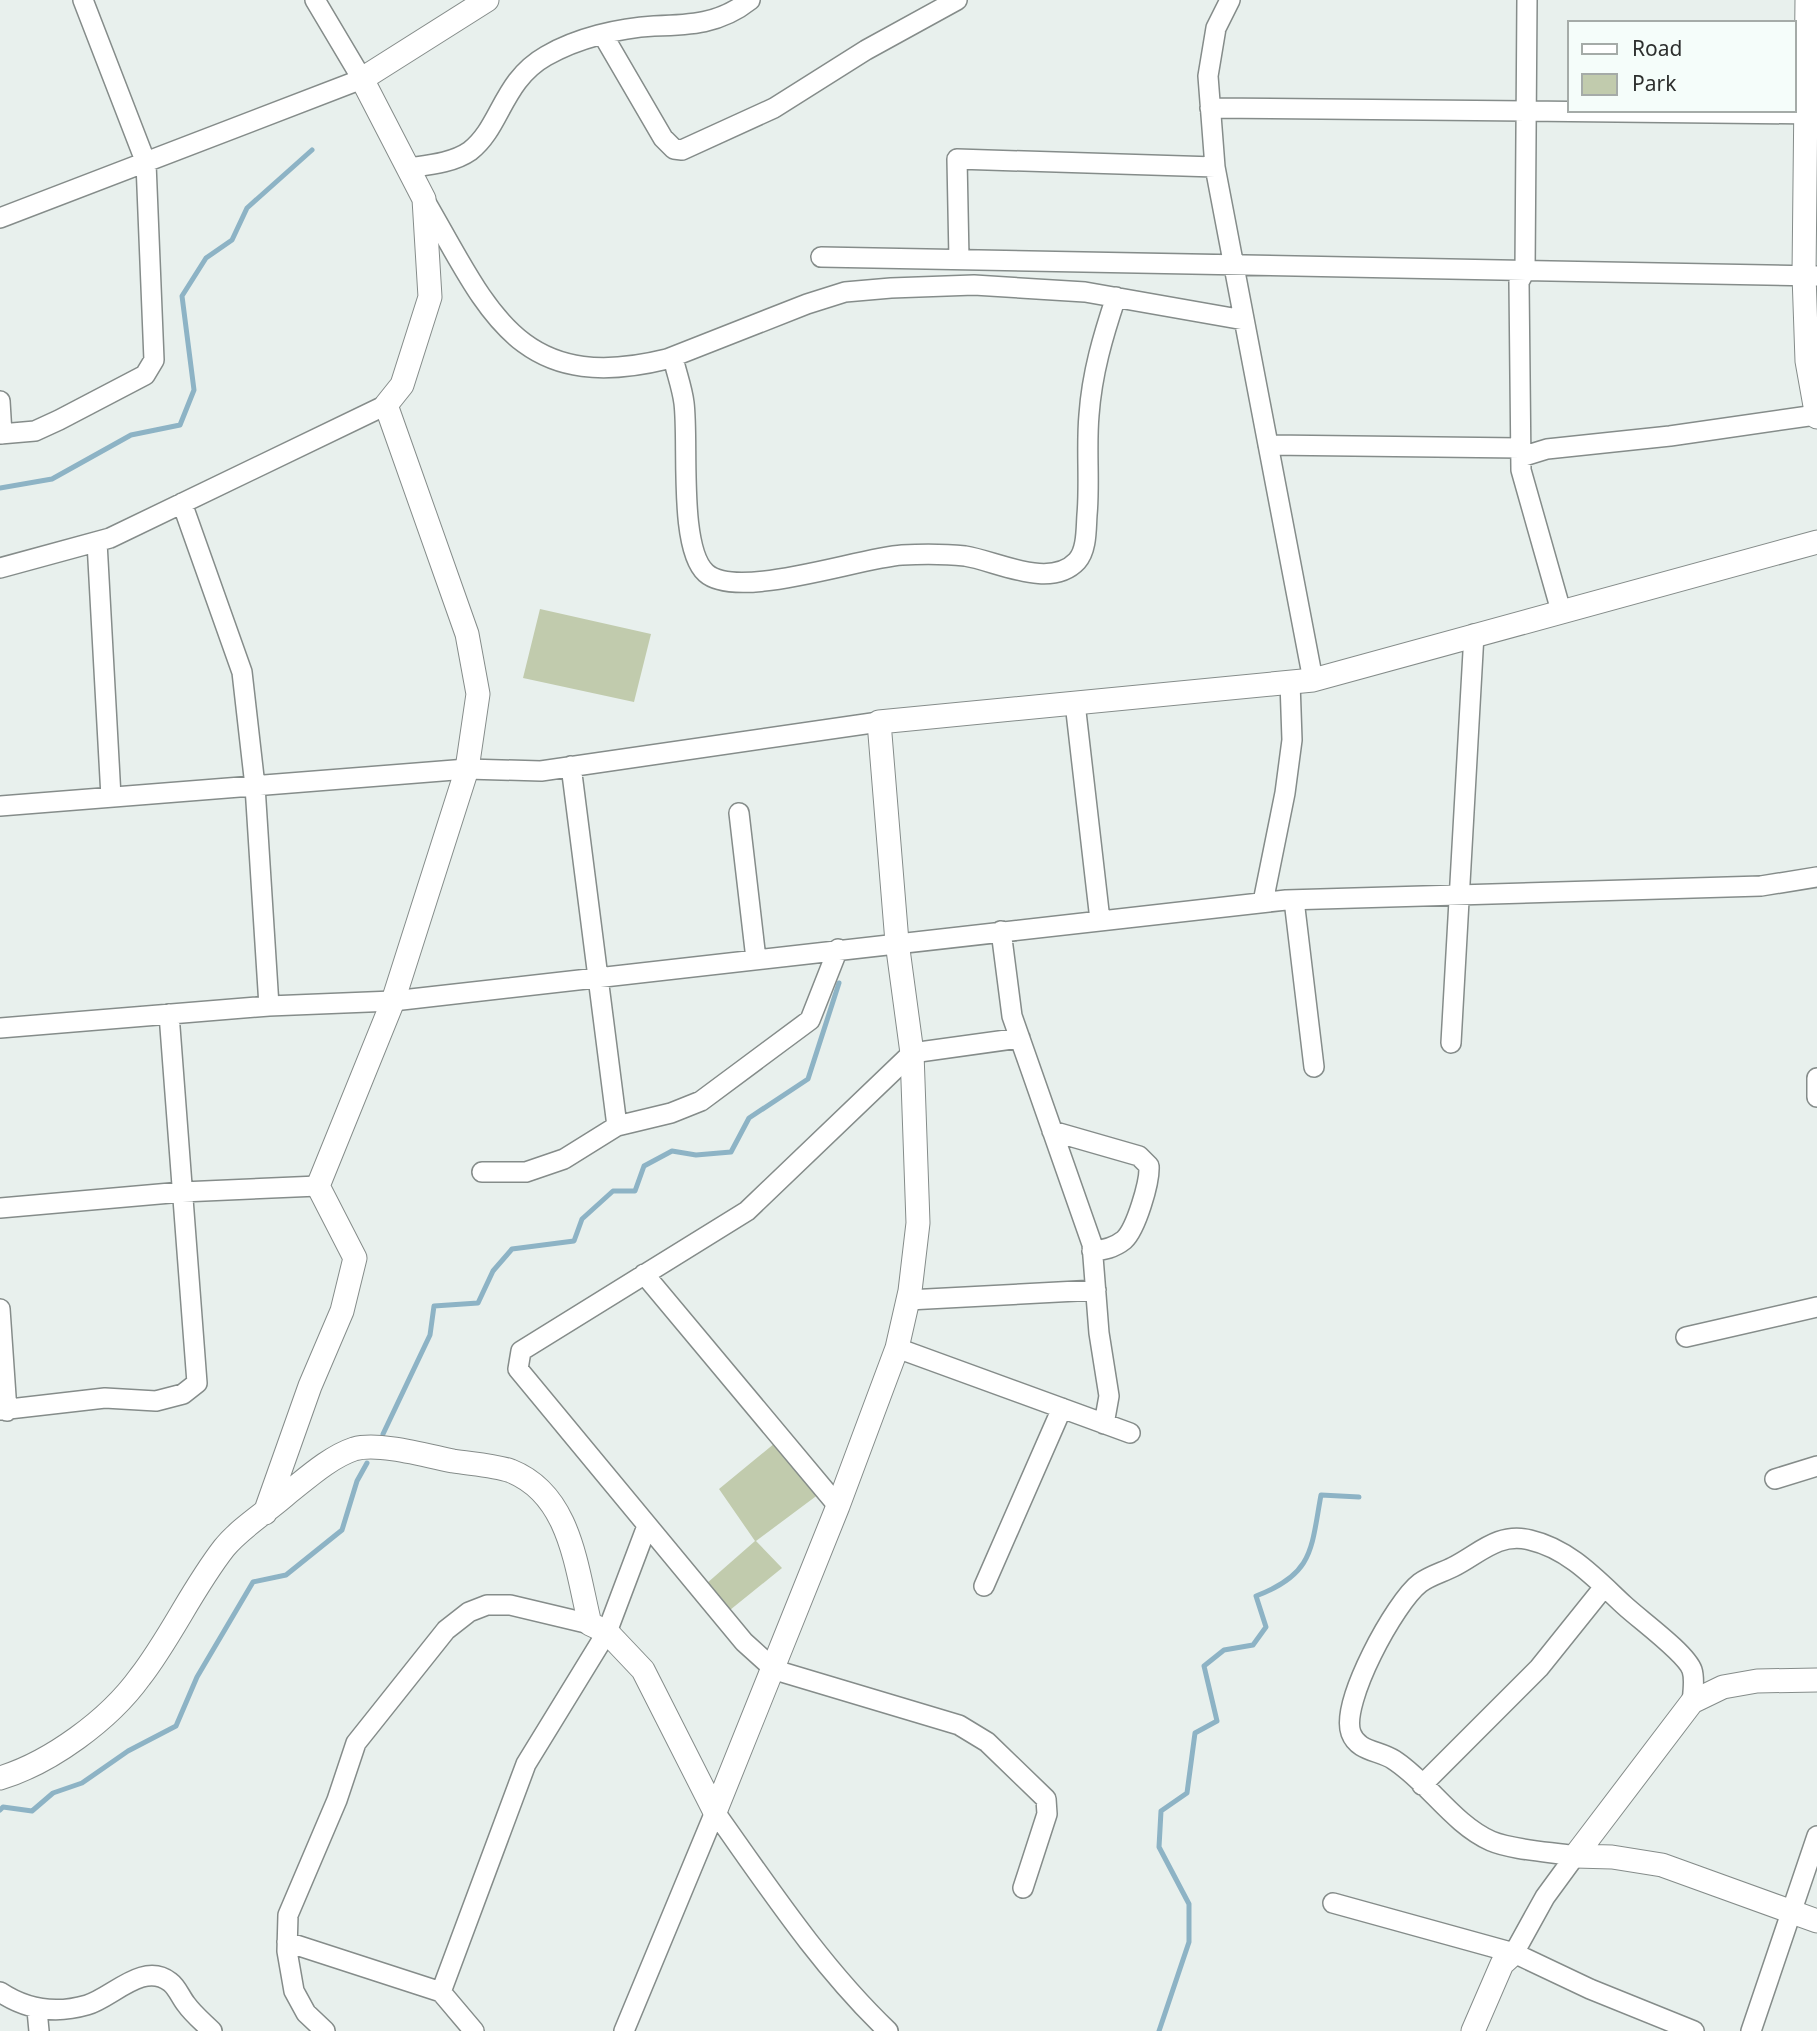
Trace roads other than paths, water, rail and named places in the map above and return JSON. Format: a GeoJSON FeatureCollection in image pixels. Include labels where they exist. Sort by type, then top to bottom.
{"type":"FeatureCollection","features":[{"type":"Feature","properties":{"kind":"street"},"geometry":{"type":"LineString","coordinates":[[0,401],[1,434],[34,431],[145,375],[154,360],[146,163],[83,0]]}},
{"type":"Feature","properties":{"kind":"street"},"geometry":{"type":"LineString","coordinates":[[315,0],[362,79],[424,199],[484,300],[504,328],[526,346],[552,359],[611,368],[638,366],[673,356],[845,292],[974,285],[1116,297],[1244,320]]}},
{"type":"Feature","properties":{"kind":"street"},"geometry":{"type":"LineString","coordinates":[[0,218],[362,79],[487,0]]}},
{"type":"Feature","properties":{"kind":"street"},"geometry":{"type":"LineString","coordinates":[[408,168],[452,159],[470,151],[525,71],[545,56],[573,43],[603,35],[653,26],[698,24],[722,18],[750,0]]}},
{"type":"Feature","properties":{"kind":"street"},"geometry":{"type":"LineString","coordinates":[[603,35],[663,138],[674,149],[682,150],[774,108],[866,50],[957,0]]}},
{"type":"Feature","properties":{"kind":"street"},"geometry":{"type":"LineString","coordinates":[[1230,0],[1216,27],[1208,76],[1215,167],[1268,445],[1302,681],[1285,793],[1262,902]]}},
{"type":"Feature","properties":{"kind":"street"},"geometry":{"type":"LineString","coordinates":[[1527,0],[1525,271],[1519,282],[1520,452],[1529,505],[1561,611]]}},
{"type":"Feature","properties":{"kind":"street"},"geometry":{"type":"LineString","coordinates":[[1268,445],[1520,452],[1670,436],[1817,416],[1807,361],[1811,275],[1811,113],[1807,0]]}},
{"type":"Feature","properties":{"kind":"street"},"geometry":{"type":"LineString","coordinates":[[1210,108],[1568,111]]}},
{"type":"Feature","properties":{"kind":"street"},"geometry":{"type":"LineString","coordinates":[[1668,112],[1811,113]]}},
{"type":"Feature","properties":{"kind":"street"},"geometry":{"type":"LineString","coordinates":[[959,259],[957,159],[1215,167]]}},
{"type":"Feature","properties":{"kind":"street"},"geometry":{"type":"LineString","coordinates":[[0,568],[97,542],[386,405],[402,385],[430,297],[424,199]]}},
{"type":"Feature","properties":{"kind":"street"},"geometry":{"type":"LineString","coordinates":[[821,257],[1811,275]]}},
{"type":"Feature","properties":{"kind":"street"},"geometry":{"type":"LineString","coordinates":[[673,356],[684,401],[688,521],[692,551],[707,575],[722,581],[764,582],[867,559],[940,555],[966,556],[1027,571],[1056,572],[1072,564],[1082,551],[1088,510],[1089,416],[1093,380],[1116,297]]}},
{"type":"Feature","properties":{"kind":"street"},"geometry":{"type":"LineString","coordinates":[[265,1513],[310,1386],[342,1311],[355,1258],[318,1186],[393,1000],[467,769],[478,694],[467,634],[386,405]]}},
{"type":"Feature","properties":{"kind":"street"},"geometry":{"type":"LineString","coordinates":[[182,503],[242,672],[255,786],[268,1006]]}},
{"type":"Feature","properties":{"kind":"street"},"geometry":{"type":"LineString","coordinates":[[97,542],[111,797]]}},
{"type":"Feature","properties":{"kind":"street"},"geometry":{"type":"LineString","coordinates":[[0,806],[467,769],[541,771],[879,722],[1302,681],[1817,542]]}},
{"type":"Feature","properties":{"kind":"street"},"geometry":{"type":"LineString","coordinates":[[1451,1043],[1474,634]]}},
{"type":"Feature","properties":{"kind":"street"},"geometry":{"type":"LineString","coordinates":[[1075,703],[1100,920]]}},
{"type":"Feature","properties":{"kind":"street"},"geometry":{"type":"LineString","coordinates":[[624,2031],[775,1670],[897,1348],[908,1300],[918,1223],[912,1054],[897,942],[879,722]]}},
{"type":"Feature","properties":{"kind":"street"},"geometry":{"type":"LineString","coordinates":[[571,766],[600,976],[617,1126]]}},
{"type":"Feature","properties":{"kind":"street"},"geometry":{"type":"LineString","coordinates":[[738,813],[756,958]]}},
{"type":"Feature","properties":{"kind":"street"},"geometry":{"type":"LineString","coordinates":[[0,1028],[268,1006],[393,1000],[1262,902],[1761,886],[1817,877]]}},
{"type":"Feature","properties":{"kind":"street"},"geometry":{"type":"LineString","coordinates":[[1294,900],[1314,1066]]}},
{"type":"Feature","properties":{"kind":"street"},"geometry":{"type":"LineString","coordinates":[[1002,931],[1012,1016],[1092,1251],[1109,1395],[1104,1424]]}},
{"type":"Feature","properties":{"kind":"street"},"geometry":{"type":"LineString","coordinates":[[482,1172],[526,1172],[564,1159],[617,1126],[671,1113],[701,1101],[810,1020],[838,949]]}},
{"type":"Feature","properties":{"kind":"street"},"geometry":{"type":"LineString","coordinates":[[0,1309],[4,1410],[105,1398],[156,1401],[183,1394],[197,1383],[169,1014]]}},
{"type":"Feature","properties":{"kind":"street"},"geometry":{"type":"LineString","coordinates":[[1020,1038],[912,1054],[747,1211],[522,1351],[518,1369],[744,1642],[775,1670],[959,1725],[987,1742],[1045,1799],[1047,1814],[1023,1888]]}},
{"type":"Feature","properties":{"kind":"street"},"geometry":{"type":"LineString","coordinates":[[1817,1078],[1817,1097]]}},
{"type":"Feature","properties":{"kind":"street"},"geometry":{"type":"LineString","coordinates":[[1052,1131],[1139,1156],[1149,1166],[1150,1182],[1126,1238],[1110,1249],[1092,1251]]}},
{"type":"Feature","properties":{"kind":"street"},"geometry":{"type":"LineString","coordinates":[[0,1208],[182,1192],[318,1186]]}},
{"type":"Feature","properties":{"kind":"street"},"geometry":{"type":"LineString","coordinates":[[644,1274],[838,1506]]}},
{"type":"Feature","properties":{"kind":"street"},"geometry":{"type":"LineString","coordinates":[[908,1300],[1096,1290]]}},
{"type":"Feature","properties":{"kind":"street"},"geometry":{"type":"LineString","coordinates":[[1686,1337],[1817,1307]]}},
{"type":"Feature","properties":{"kind":"street"},"geometry":{"type":"LineString","coordinates":[[897,1348],[1130,1433]]}},
{"type":"Feature","properties":{"kind":"street"},"geometry":{"type":"LineString","coordinates":[[984,1586],[1062,1408]]}},
{"type":"Feature","properties":{"kind":"street"},"geometry":{"type":"LineString","coordinates":[[0,1777],[21,1772],[66,1746],[111,1708],[139,1679],[225,1547],[308,1477],[356,1448],[382,1448],[508,1470],[530,1480],[554,1503],[598,1628]]}},
{"type":"Feature","properties":{"kind":"street"},"geometry":{"type":"LineString","coordinates":[[1774,1479],[1817,1466]]}},
{"type":"Feature","properties":{"kind":"street"},"geometry":{"type":"LineString","coordinates":[[442,1992],[526,1764],[598,1628],[647,1526]]}},
{"type":"Feature","properties":{"kind":"street"},"geometry":{"type":"LineString","coordinates":[[1692,1702],[1693,1672],[1683,1654],[1662,1640],[1572,1558],[1529,1539],[1504,1539],[1420,1582],[1401,1604],[1365,1671],[1350,1707],[1350,1732],[1361,1747],[1394,1759],[1492,1842],[1575,1856],[1612,1857],[1662,1865],[1817,1921]]}},
{"type":"Feature","properties":{"kind":"street"},"geometry":{"type":"LineString","coordinates":[[1422,1784],[1539,1668],[1604,1587]]}},
{"type":"Feature","properties":{"kind":"street"},"geometry":{"type":"LineString","coordinates":[[325,2031],[306,2013],[294,1991],[287,1942],[288,1915],[337,1800],[356,1743],[446,1630],[469,1612],[486,1605],[510,1605],[598,1628],[643,1670],[715,1812],[796,1926],[860,2004],[888,2031]]}},
{"type":"Feature","properties":{"kind":"street"},"geometry":{"type":"LineString","coordinates":[[1473,2031],[1502,1964],[1514,1953],[1545,1897],[1692,1702],[1723,1687],[1757,1681],[1817,1680]]}},
{"type":"Feature","properties":{"kind":"street"},"geometry":{"type":"LineString","coordinates":[[1751,2031],[1817,1836]]}},
{"type":"Feature","properties":{"kind":"street"},"geometry":{"type":"LineString","coordinates":[[1333,1903],[1514,1953],[1590,1989],[1693,2031]]}},
{"type":"Feature","properties":{"kind":"street"},"geometry":{"type":"LineString","coordinates":[[287,1942],[442,1992],[474,2031]]}},
{"type":"Feature","properties":{"kind":"street"},"geometry":{"type":"LineString","coordinates":[[0,1992],[37,2010],[89,2004],[135,1979],[155,1976],[171,1982],[188,2007],[212,2031]]}},
{"type":"Feature","properties":{"kind":"street"},"geometry":{"type":"LineString","coordinates":[[37,2010],[39,2031]]}},
{"type":"Feature","properties":{"kind":"waterway"},"geometry":{"type":"LineString","coordinates":[[0,488],[52,479],[131,435],[180,425],[194,390],[182,296],[206,258],[232,240],[247,208],[312,150]]}},
{"type":"Feature","properties":{"kind":"waterway"},"geometry":{"type":"LineString","coordinates":[[383,1434],[430,1335],[434,1306],[478,1303],[493,1271],[512,1249],[574,1241],[582,1219],[613,1191],[635,1191],[644,1166],[672,1151],[696,1155],[731,1152],[749,1118],[808,1079],[839,983]]}},
{"type":"Feature","properties":{"kind":"waterway"},"geometry":{"type":"LineString","coordinates":[[0,1810],[3,1807],[32,1811],[53,1793],[82,1783],[128,1751],[176,1726],[197,1677],[253,1582],[286,1575],[342,1530],[357,1481],[367,1463]]}},
{"type":"Feature","properties":{"kind":"waterway"},"geometry":{"type":"LineString","coordinates":[[1159,2031],[1189,1942],[1189,1904],[1159,1847],[1161,1811],[1187,1793],[1195,1733],[1217,1721],[1204,1666],[1224,1650],[1253,1645],[1266,1627],[1256,1596],[1289,1579],[1307,1558],[1321,1495],[1359,1497]]}}]}
